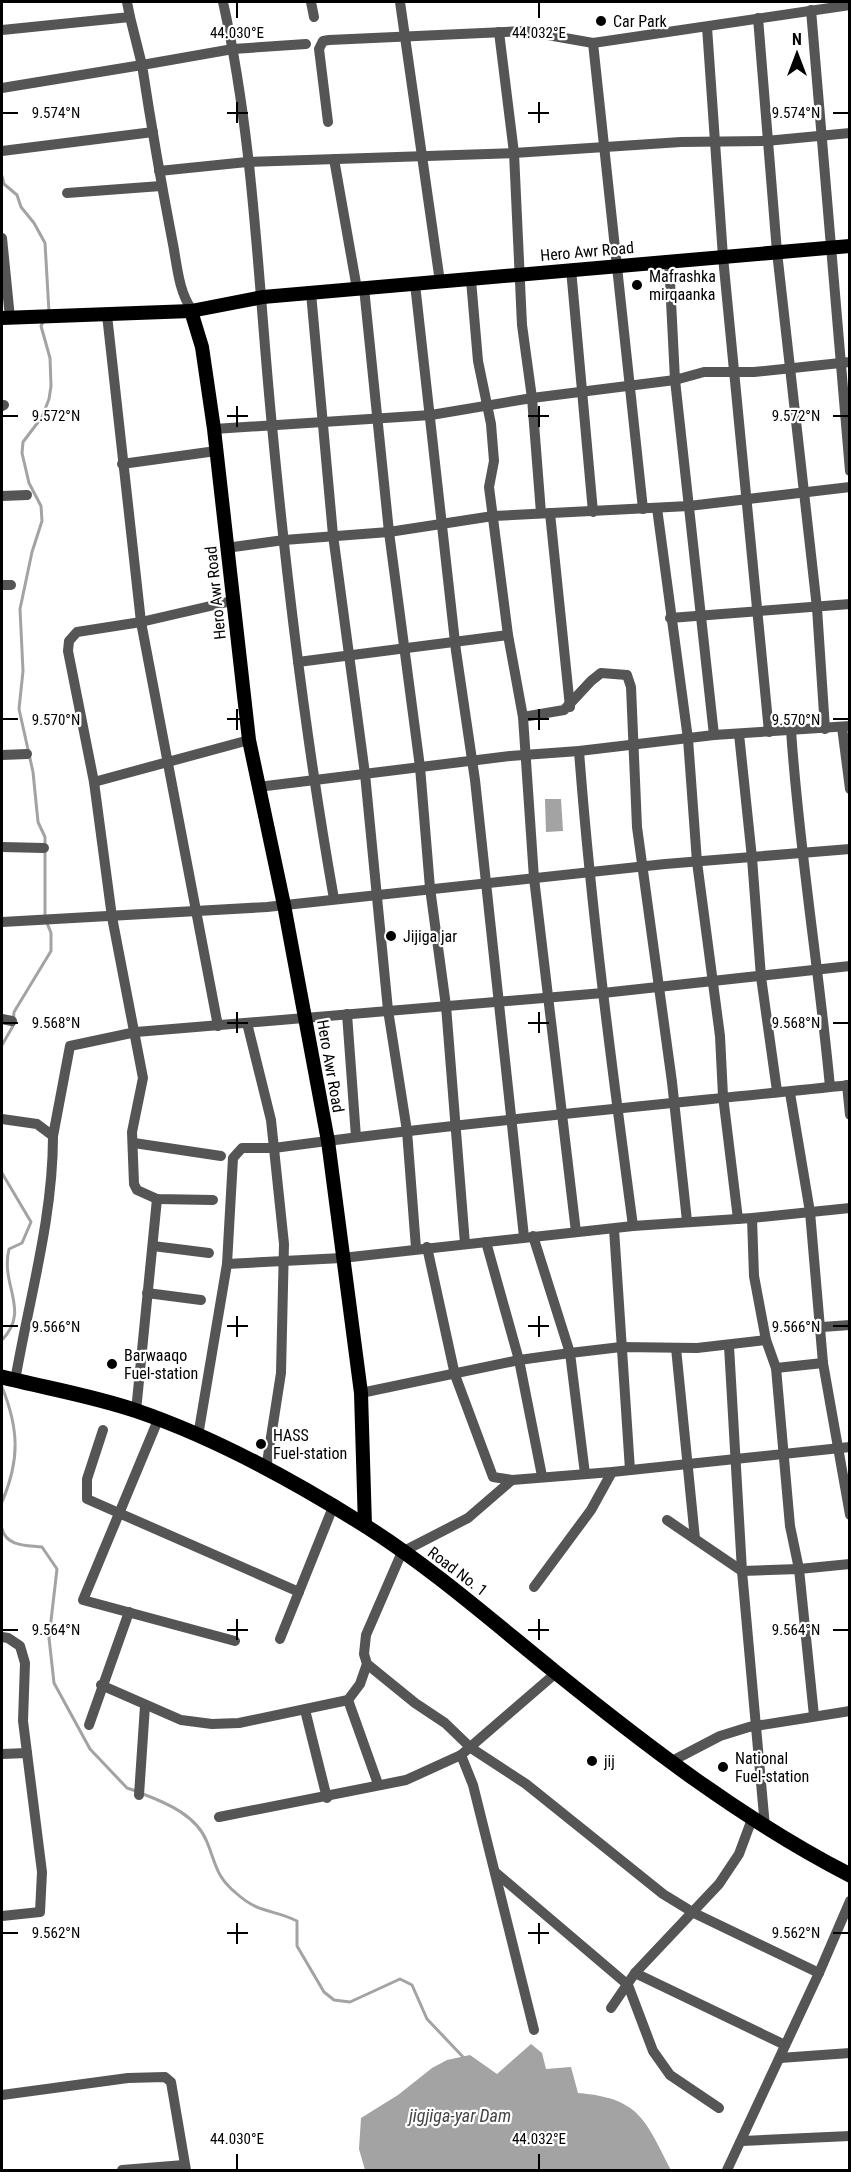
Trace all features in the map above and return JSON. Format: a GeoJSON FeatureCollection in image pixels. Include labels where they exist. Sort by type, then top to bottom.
{"type":"FeatureCollection","features":[{"type":"Feature","properties":{"kind":"highway","name":"Road No. 1"},"geometry":{"type":"LineString","coordinates":[[8,1379],[136,1411],[198,1436],[266,1469],[333,1507],[402,1552],[672,1761],[758,1823],[849,1875]]}},
{"type":"Feature","properties":{"kind":"main road","name":"Hero Awr Road"},"geometry":{"type":"LineString","coordinates":[[365,1526],[360,1393],[328,1141],[284,905],[249,740],[214,429],[202,346],[192,310],[263,297],[849,246]]}},
{"type":"Feature","properties":{"kind":"main road"},"geometry":{"type":"LineString","coordinates":[[6,318],[192,310]]}},
{"type":"Feature","properties":{"kind":"street"},"geometry":{"type":"LineString","coordinates":[[127,2],[142,65],[161,186],[185,300],[192,310]]}},
{"type":"Feature","properties":{"kind":"street"},"geometry":{"type":"LineString","coordinates":[[223,2],[233,49],[263,297],[272,424],[312,779],[334,899]]}},
{"type":"Feature","properties":{"kind":"street"},"geometry":{"type":"LineString","coordinates":[[311,2],[314,17]]}},
{"type":"Feature","properties":{"kind":"street"},"geometry":{"type":"LineString","coordinates":[[400,2],[440,282]]}},
{"type":"Feature","properties":{"kind":"street"},"geometry":{"type":"LineString","coordinates":[[328,122],[321,45],[329,40],[406,35],[541,32],[568,41],[593,43],[849,5]]}},
{"type":"Feature","properties":{"kind":"street"},"geometry":{"type":"LineString","coordinates":[[811,10],[820,136],[844,362],[849,471]]}},
{"type":"Feature","properties":{"kind":"street"},"geometry":{"type":"LineString","coordinates":[[2,30],[129,17]]}},
{"type":"Feature","properties":{"kind":"street"},"geometry":{"type":"LineString","coordinates":[[758,18],[766,141],[817,608],[825,729]]}},
{"type":"Feature","properties":{"kind":"street"},"geometry":{"type":"LineString","coordinates":[[707,27],[723,257],[736,372],[769,732]]}},
{"type":"Feature","properties":{"kind":"street"},"geometry":{"type":"LineString","coordinates":[[499,32],[514,153],[522,274],[522,325],[570,707]]}},
{"type":"Feature","properties":{"kind":"street"},"geometry":{"type":"LineString","coordinates":[[593,43],[628,387],[643,508]]}},
{"type":"Feature","properties":{"kind":"street"},"geometry":{"type":"LineString","coordinates":[[2,88],[233,49],[306,44]]}},
{"type":"Feature","properties":{"kind":"street"},"geometry":{"type":"LineString","coordinates":[[2,151],[153,132]]}},
{"type":"Feature","properties":{"kind":"street"},"geometry":{"type":"LineString","coordinates":[[159,171],[247,162],[514,153],[766,141],[849,132]]}},
{"type":"Feature","properties":{"kind":"street"},"geometry":{"type":"LineString","coordinates":[[334,159],[361,289],[388,532],[420,767],[430,888],[446,1006],[465,1244]]}},
{"type":"Feature","properties":{"kind":"street"},"geometry":{"type":"LineString","coordinates":[[67,193],[161,186]]}},
{"type":"Feature","properties":{"kind":"street"},"geometry":{"type":"LineString","coordinates":[[2,238],[6,318]]}},
{"type":"Feature","properties":{"kind":"street"},"geometry":{"type":"LineString","coordinates":[[669,261],[675,380],[714,735]]}},
{"type":"Feature","properties":{"kind":"street"},"geometry":{"type":"LineString","coordinates":[[571,269],[593,512]]}},
{"type":"Feature","properties":{"kind":"street"},"geometry":{"type":"LineString","coordinates":[[471,280],[478,361],[494,461],[489,487],[508,635],[523,717],[534,878],[576,1232]]}},
{"type":"Feature","properties":{"kind":"street"},"geometry":{"type":"LineString","coordinates":[[415,284],[455,644],[473,762],[498,1000],[529,1237],[570,1353],[585,1474]]}},
{"type":"Feature","properties":{"kind":"street"},"geometry":{"type":"LineString","coordinates":[[311,293],[333,535],[366,774],[388,1010],[422,1248],[455,1375],[489,1472],[493,1476],[512,1480],[686,1466],[849,1447]]}},
{"type":"Feature","properties":{"kind":"street"},"geometry":{"type":"LineString","coordinates":[[107,315],[141,622],[218,1026]]}},
{"type":"Feature","properties":{"kind":"street"},"geometry":{"type":"LineString","coordinates":[[214,429],[431,415],[532,398],[675,380],[704,372],[790,369],[844,362]]}},
{"type":"Feature","properties":{"kind":"street"},"geometry":{"type":"LineString","coordinates":[[122,464],[216,451]]}},
{"type":"Feature","properties":{"kind":"street"},"geometry":{"type":"LineString","coordinates":[[226,548],[333,535],[388,532],[441,522],[494,516],[689,506],[849,487]]}},
{"type":"Feature","properties":{"kind":"street"},"geometry":{"type":"LineString","coordinates":[[2,496],[27,495]]}},
{"type":"Feature","properties":{"kind":"street"},"geometry":{"type":"LineString","coordinates":[[657,508],[688,739],[697,862],[720,1036],[723,1096],[738,1219]]}},
{"type":"Feature","properties":{"kind":"street"},"geometry":{"type":"LineString","coordinates":[[213,1200],[157,1199],[137,1190],[134,1184],[132,1132],[143,1078],[136,1032],[112,917],[94,782],[68,651],[69,641],[77,632],[141,622],[232,601]]}},
{"type":"Feature","properties":{"kind":"street"},"geometry":{"type":"LineString","coordinates":[[670,618],[849,604]]}},
{"type":"Feature","properties":{"kind":"street"},"geometry":{"type":"LineString","coordinates":[[298,662],[455,644],[508,635]]}},
{"type":"Feature","properties":{"kind":"street"},"geometry":{"type":"LineString","coordinates":[[523,717],[570,707],[591,681],[602,674],[627,675],[634,745],[633,785],[687,1221]]}},
{"type":"Feature","properties":{"kind":"street"},"geometry":{"type":"LineString","coordinates":[[258,787],[312,779],[714,735],[846,727],[849,789]]}},
{"type":"Feature","properties":{"kind":"street"},"geometry":{"type":"LineString","coordinates":[[791,730],[801,852],[819,969],[831,1087]]}},
{"type":"Feature","properties":{"kind":"street"},"geometry":{"type":"LineString","coordinates":[[739,734],[753,858],[761,977],[777,1091]]}},
{"type":"Feature","properties":{"kind":"street"},"geometry":{"type":"LineString","coordinates":[[94,782],[249,740]]}},
{"type":"Feature","properties":{"kind":"street"},"geometry":{"type":"LineString","coordinates":[[579,751],[589,873],[633,1226]]}},
{"type":"Feature","properties":{"kind":"street"},"geometry":{"type":"LineString","coordinates":[[2,755],[27,754]]}},
{"type":"Feature","properties":{"kind":"street"},"geometry":{"type":"LineString","coordinates":[[2,847],[44,848]]}},
{"type":"Feature","properties":{"kind":"street"},"geometry":{"type":"LineString","coordinates":[[2,922],[284,905],[430,888],[849,849]]}},
{"type":"Feature","properties":{"kind":"street"},"geometry":{"type":"LineString","coordinates":[[8,1379],[47,1226],[52,1185],[53,1136],[70,1046],[136,1032],[603,993],[849,966]]}},
{"type":"Feature","properties":{"kind":"street"},"geometry":{"type":"LineString","coordinates":[[347,1014],[356,1137]]}},
{"type":"Feature","properties":{"kind":"street"},"geometry":{"type":"LineString","coordinates":[[247,1023],[271,1120],[284,1244],[281,1373],[266,1469]]}},
{"type":"Feature","properties":{"kind":"street"},"geometry":{"type":"LineString","coordinates":[[198,1436],[227,1264],[233,1158],[242,1148],[274,1148],[513,1117],[563,1116],[723,1096],[790,1092],[848,1085],[849,1115]]}},
{"type":"Feature","properties":{"kind":"street"},"geometry":{"type":"LineString","coordinates":[[790,1092],[810,1212],[822,1327],[823,1363],[849,1515]]}},
{"type":"Feature","properties":{"kind":"street"},"geometry":{"type":"LineString","coordinates":[[2,1119],[37,1124],[53,1136]]}},
{"type":"Feature","properties":{"kind":"street"},"geometry":{"type":"LineString","coordinates":[[134,1143],[221,1156]]}},
{"type":"Feature","properties":{"kind":"street"},"geometry":{"type":"LineString","coordinates":[[136,1411],[157,1199]]}},
{"type":"Feature","properties":{"kind":"street"},"geometry":{"type":"LineString","coordinates":[[227,1264],[342,1258],[633,1226],[752,1218],[849,1208]]}},
{"type":"Feature","properties":{"kind":"street"},"geometry":{"type":"LineString","coordinates":[[752,1218],[754,1276],[766,1340],[776,1368],[790,1526],[799,1569],[814,1716]]}},
{"type":"Feature","properties":{"kind":"street"},"geometry":{"type":"LineString","coordinates":[[614,1229],[630,1470]]}},
{"type":"Feature","properties":{"kind":"street"},"geometry":{"type":"LineString","coordinates":[[486,1242],[519,1360],[542,1476]]}},
{"type":"Feature","properties":{"kind":"street"},"geometry":{"type":"LineString","coordinates":[[153,1246],[209,1254]]}},
{"type":"Feature","properties":{"kind":"street"},"geometry":{"type":"LineString","coordinates":[[147,1293],[201,1300]]}},
{"type":"Feature","properties":{"kind":"street"},"geometry":{"type":"LineString","coordinates":[[822,1327],[849,1325]]}},
{"type":"Feature","properties":{"kind":"street"},"geometry":{"type":"LineString","coordinates":[[360,1393],[519,1360],[570,1353],[621,1347],[729,1346],[766,1340]]}},
{"type":"Feature","properties":{"kind":"street"},"geometry":{"type":"LineString","coordinates":[[611,2008],[635,1973],[719,1884],[758,1823],[757,1725],[742,1572],[729,1346]]}},
{"type":"Feature","properties":{"kind":"street"},"geometry":{"type":"LineString","coordinates":[[676,1348],[695,1539]]}},
{"type":"Feature","properties":{"kind":"street"},"geometry":{"type":"LineString","coordinates":[[776,1368],[823,1363]]}},
{"type":"Feature","properties":{"kind":"street"},"geometry":{"type":"LineString","coordinates":[[158,1420],[83,1600],[235,1641]]}},
{"type":"Feature","properties":{"kind":"street"},"geometry":{"type":"LineString","coordinates":[[103,1430],[87,1479],[85,1491],[87,1499],[299,1592]]}},
{"type":"Feature","properties":{"kind":"street"},"geometry":{"type":"LineString","coordinates":[[534,1587],[591,1510],[612,1472]]}},
{"type":"Feature","properties":{"kind":"street"},"geometry":{"type":"LineString","coordinates":[[512,1480],[468,1518],[402,1552],[366,1635],[364,1654],[368,1664],[415,1703],[445,1723],[471,1748],[526,1784],[663,1894],[694,1913],[819,1973]]}},
{"type":"Feature","properties":{"kind":"street"},"geometry":{"type":"LineString","coordinates":[[280,1639],[333,1507]]}},
{"type":"Feature","properties":{"kind":"street"},"geometry":{"type":"LineString","coordinates":[[667,1520],[742,1572],[849,1564]]}},
{"type":"Feature","properties":{"kind":"street"},"geometry":{"type":"LineString","coordinates":[[89,1725],[101,1685],[129,1612]]}},
{"type":"Feature","properties":{"kind":"street"},"geometry":{"type":"LineString","coordinates":[[2,1637],[21,1646],[25,1664],[23,1721],[42,1872],[43,1898],[40,1912],[2,1916]]}},
{"type":"Feature","properties":{"kind":"street"},"geometry":{"type":"LineString","coordinates":[[101,1685],[181,1720],[212,1724],[239,1723],[348,1700],[360,1684],[368,1664]]}},
{"type":"Feature","properties":{"kind":"street"},"geometry":{"type":"LineString","coordinates":[[219,1817],[327,1798],[378,1784],[406,1780],[461,1755],[471,1748],[556,1672]]}},
{"type":"Feature","properties":{"kind":"street"},"geometry":{"type":"LineString","coordinates":[[348,1700],[378,1784]]}},
{"type":"Feature","properties":{"kind":"street"},"geometry":{"type":"LineString","coordinates":[[139,1795],[145,1706]]}},
{"type":"Feature","properties":{"kind":"street"},"geometry":{"type":"LineString","coordinates":[[305,1710],[327,1798]]}},
{"type":"Feature","properties":{"kind":"street"},"geometry":{"type":"LineString","coordinates":[[672,1761],[720,1736],[757,1725],[849,1711]]}},
{"type":"Feature","properties":{"kind":"street"},"geometry":{"type":"LineString","coordinates":[[2,1754],[27,1753]]}},
{"type":"Feature","properties":{"kind":"street"},"geometry":{"type":"LineString","coordinates":[[461,1755],[473,1785],[534,2030]]}},
{"type":"Feature","properties":{"kind":"street"},"geometry":{"type":"LineString","coordinates":[[495,1872],[628,1985],[653,2051],[669,2076],[719,2108]]}},
{"type":"Feature","properties":{"kind":"street"},"geometry":{"type":"LineString","coordinates":[[727,2170],[819,1973],[849,1901]]}},
{"type":"Feature","properties":{"kind":"street"},"geometry":{"type":"LineString","coordinates":[[635,1973],[785,2045]]}},
{"type":"Feature","properties":{"kind":"street"},"geometry":{"type":"LineString","coordinates":[[780,2058],[849,2054]]}},
{"type":"Feature","properties":{"kind":"street"},"geometry":{"type":"LineString","coordinates":[[2,2095],[128,2078],[165,2077],[171,2082],[185,2168],[122,2170]]}},
{"type":"Feature","properties":{"kind":"street"},"geometry":{"type":"LineString","coordinates":[[742,2141],[849,2136]]}},
{"type":"Feature","properties":{"kind":"water"},"geometry":{"type":"Polygon","coordinates":[[[545,799],[561,799],[563,831],[546,832],[545,799]]]}},
{"type":"Feature","properties":{"kind":"water","name":"jigjiga-yar Dam"},"geometry":{"type":"Polygon","coordinates":[[[531,2044],[542,2053],[546,2069],[571,2067],[578,2093],[615,2100],[628,2106],[638,2115],[654,2138],[671,2170],[365,2170],[359,2149],[361,2118],[447,2060],[470,2055],[497,2074],[531,2044]]]}},
{"type":"Feature","properties":{"kind":"waterway"},"geometry":{"type":"LineString","coordinates":[[2,176],[4,184],[17,195],[21,207],[34,223],[45,243],[49,312]]}},
{"type":"Feature","properties":{"kind":"waterway"},"geometry":{"type":"LineString","coordinates":[[44,320],[41,326],[50,358],[49,399],[42,417],[23,442],[22,453],[29,483],[41,506],[42,521],[32,552],[20,609],[23,671],[19,709],[33,772],[38,822],[45,837],[45,917]]}},
{"type":"Feature","properties":{"kind":"waterway"},"geometry":{"type":"LineString","coordinates":[[2,1045],[13,1026],[14,1012],[51,951],[51,933],[47,923]]}},
{"type":"Feature","properties":{"kind":"waterway"},"geometry":{"type":"LineString","coordinates":[[2,1173],[31,1222],[22,1243],[9,1249],[8,1275],[15,1308],[10,1329],[2,1340]]}},
{"type":"Feature","properties":{"kind":"waterway"},"geometry":{"type":"LineString","coordinates":[[2,1387],[12,1417],[15,1444],[12,1472],[2,1502]]}},
{"type":"Feature","properties":{"kind":"waterway"},"geometry":{"type":"LineString","coordinates":[[2,1529],[8,1539],[13,1542],[42,1547],[57,1569],[49,1638],[54,1683],[90,1749],[127,1788],[136,1791]]}},
{"type":"Feature","properties":{"kind":"waterway"},"geometry":{"type":"LineString","coordinates":[[143,1794],[171,1806],[196,1825],[207,1842],[220,1876],[244,1900],[259,1908],[297,1921],[297,1946],[324,1992],[334,2000],[350,2002],[400,1979],[412,1985],[427,2019],[465,2059]]}},
{"type":"Feature","properties":{"kind":"place","name":"Car Park"},"geometry":{"type":"Point","coordinates":[601,21]}},
{"type":"Feature","properties":{"kind":"place","name":"Mafrashka mirqaanka"},"geometry":{"type":"Point","coordinates":[637,285]}},
{"type":"Feature","properties":{"kind":"place","name":"Jijiga jar"},"geometry":{"type":"Point","coordinates":[391,936]}},
{"type":"Feature","properties":{"kind":"place","name":"Barwaaqo Fuel-station"},"geometry":{"type":"Point","coordinates":[112,1364]}},
{"type":"Feature","properties":{"kind":"place","name":"HASS Fuel-station"},"geometry":{"type":"Point","coordinates":[261,1444]}},
{"type":"Feature","properties":{"kind":"place","name":"jij"},"geometry":{"type":"Point","coordinates":[592,1761]}},
{"type":"Feature","properties":{"kind":"place","name":"National Fuel-station"},"geometry":{"type":"Point","coordinates":[723,1767]}}]}
